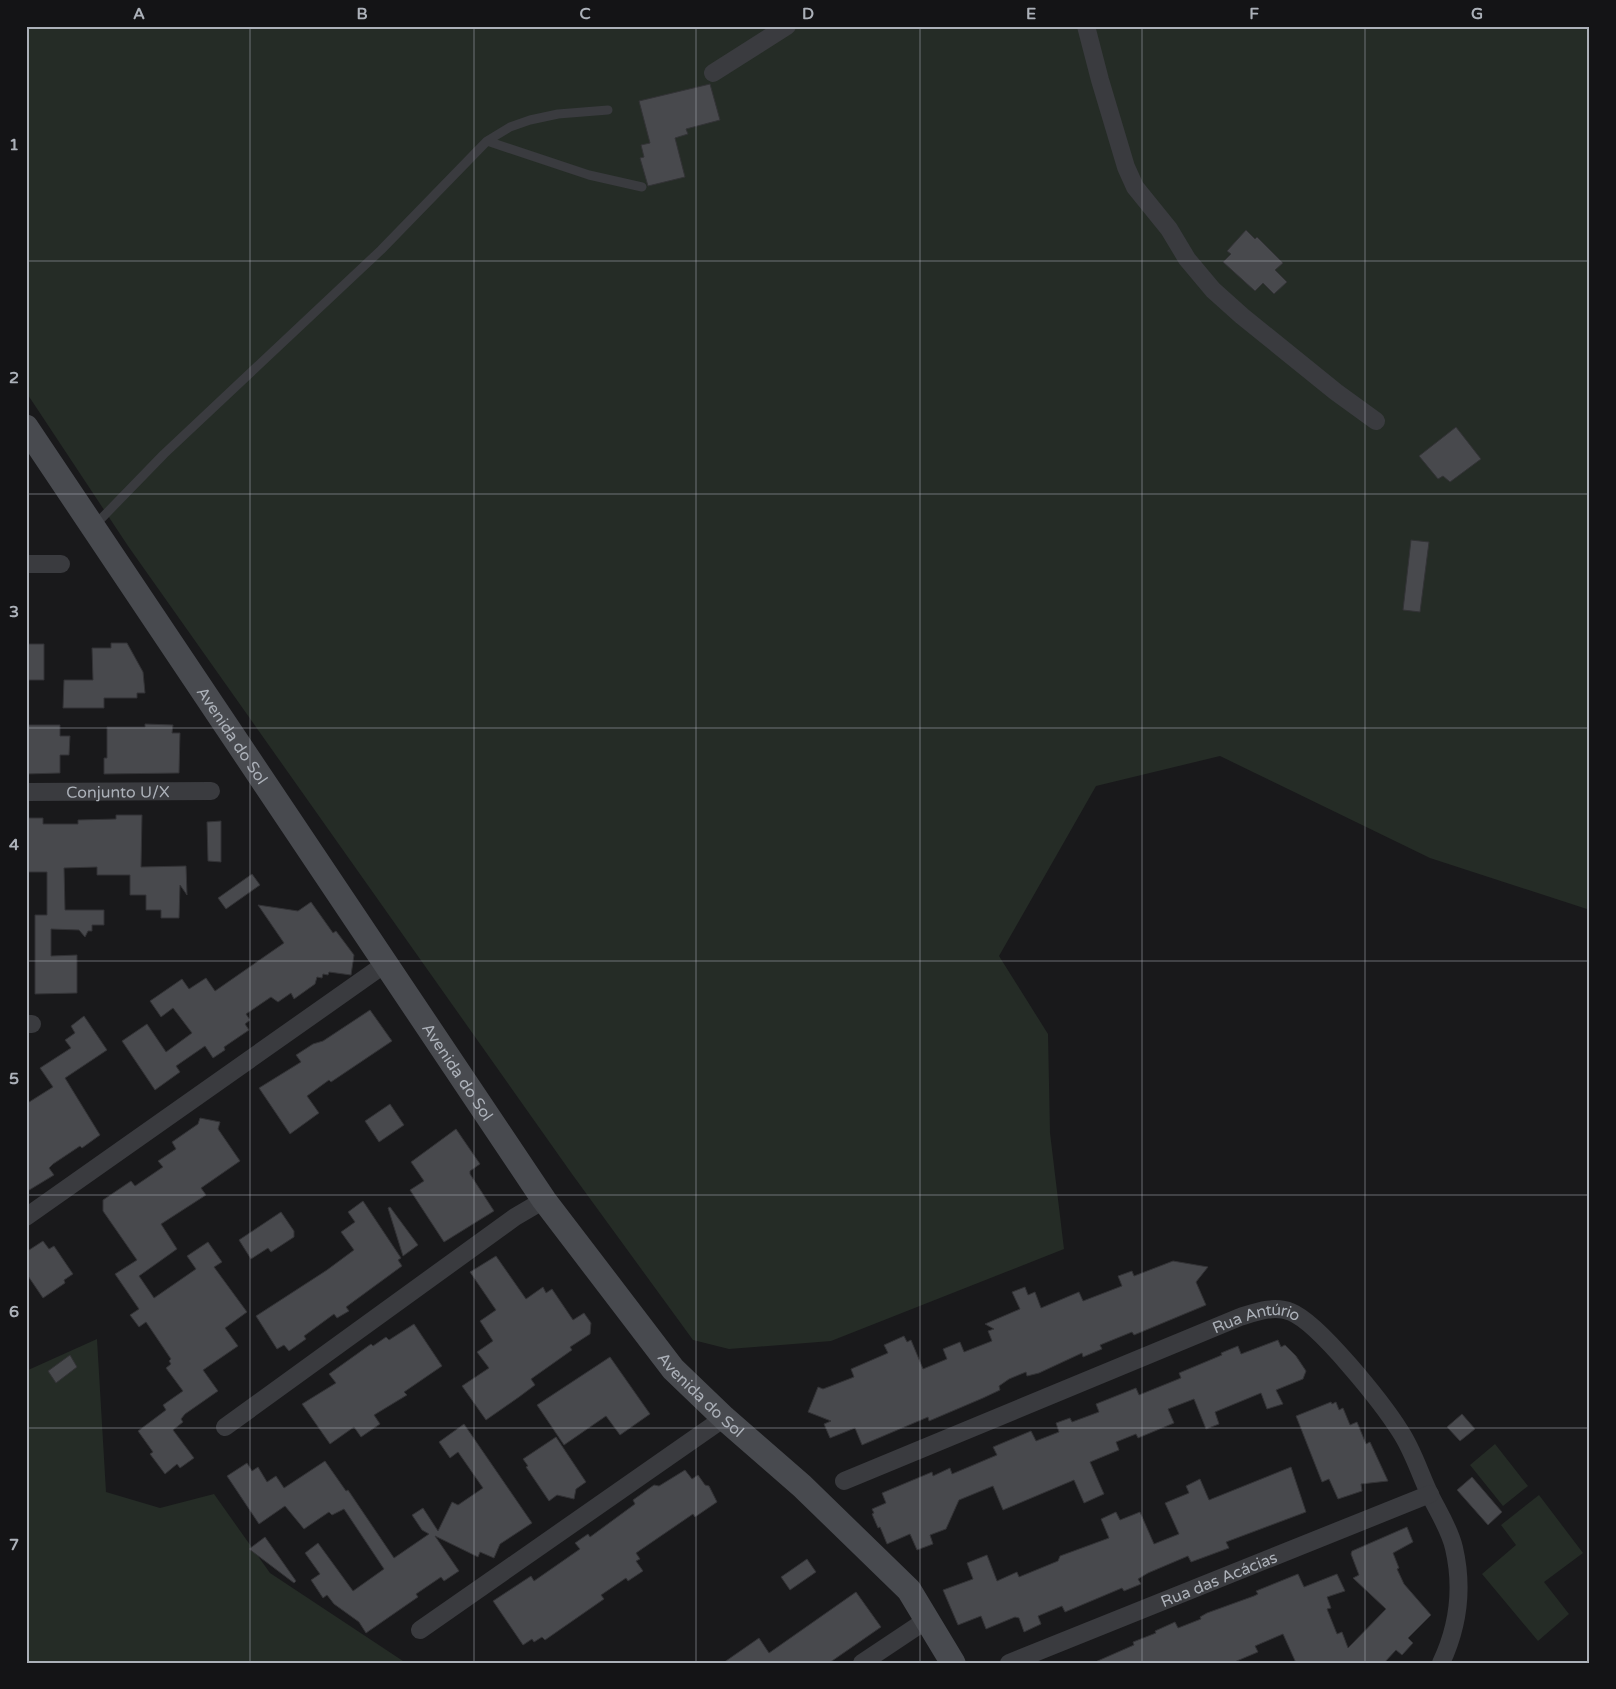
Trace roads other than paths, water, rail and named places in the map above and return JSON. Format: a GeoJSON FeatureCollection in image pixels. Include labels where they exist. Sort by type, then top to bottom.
{"type":"FeatureCollection","features":[{"type":"Feature","properties":{"kind":"street"},"geometry":{"type":"LineString","coordinates":[[713,72],[787,26]]}},
{"type":"Feature","properties":{"kind":"street"},"geometry":{"type":"LineString","coordinates":[[1086,26],[1126,167],[1135,187],[1169,229],[1187,258],[1213,290],[1242,316],[1336,392],[1376,421]]}},
{"type":"Feature","properties":{"kind":"street","name":"Avenida do Sol"},"geometry":{"type":"LineString","coordinates":[[26,427],[544,1200],[673,1369],[724,1418],[802,1486],[909,1590],[928,1618],[953,1663]]}},
{"type":"Feature","properties":{"kind":"street"},"geometry":{"type":"LineString","coordinates":[[26,564],[62,564]]}},
{"type":"Feature","properties":{"kind":"street","name":"Conjunto U/X"},"geometry":{"type":"LineString","coordinates":[[26,792],[211,791]]}},
{"type":"Feature","properties":{"kind":"street"},"geometry":{"type":"LineString","coordinates":[[26,1217],[385,964]]}},
{"type":"Feature","properties":{"kind":"street"},"geometry":{"type":"LineString","coordinates":[[225,1427],[515,1217],[544,1200]]}},
{"type":"Feature","properties":{"kind":"street","name":"Rua Antúrio"},"geometry":{"type":"LineString","coordinates":[[844,1481],[1240,1317],[1276,1308],[1290,1312],[1303,1319],[1320,1333],[1401,1432],[1454,1548],[1458,1582],[1458,1604],[1451,1643],[1441,1663]]}},
{"type":"Feature","properties":{"kind":"street"},"geometry":{"type":"LineString","coordinates":[[420,1630],[724,1418]]}},
{"type":"Feature","properties":{"kind":"street","name":"Rua das Acácias"},"geometry":{"type":"LineString","coordinates":[[1009,1663],[1430,1494]]}},
{"type":"Feature","properties":{"kind":"street"},"geometry":{"type":"LineString","coordinates":[[862,1663],[928,1618]]}},
{"type":"Feature","properties":{"kind":"lane"},"geometry":{"type":"LineString","coordinates":[[93,527],[164,454],[381,250],[487,141],[510,127],[530,120],[558,114],[608,110]]}},
{"type":"Feature","properties":{"kind":"lane"},"geometry":{"type":"LineString","coordinates":[[487,141],[572,170],[642,187]]}}]}
